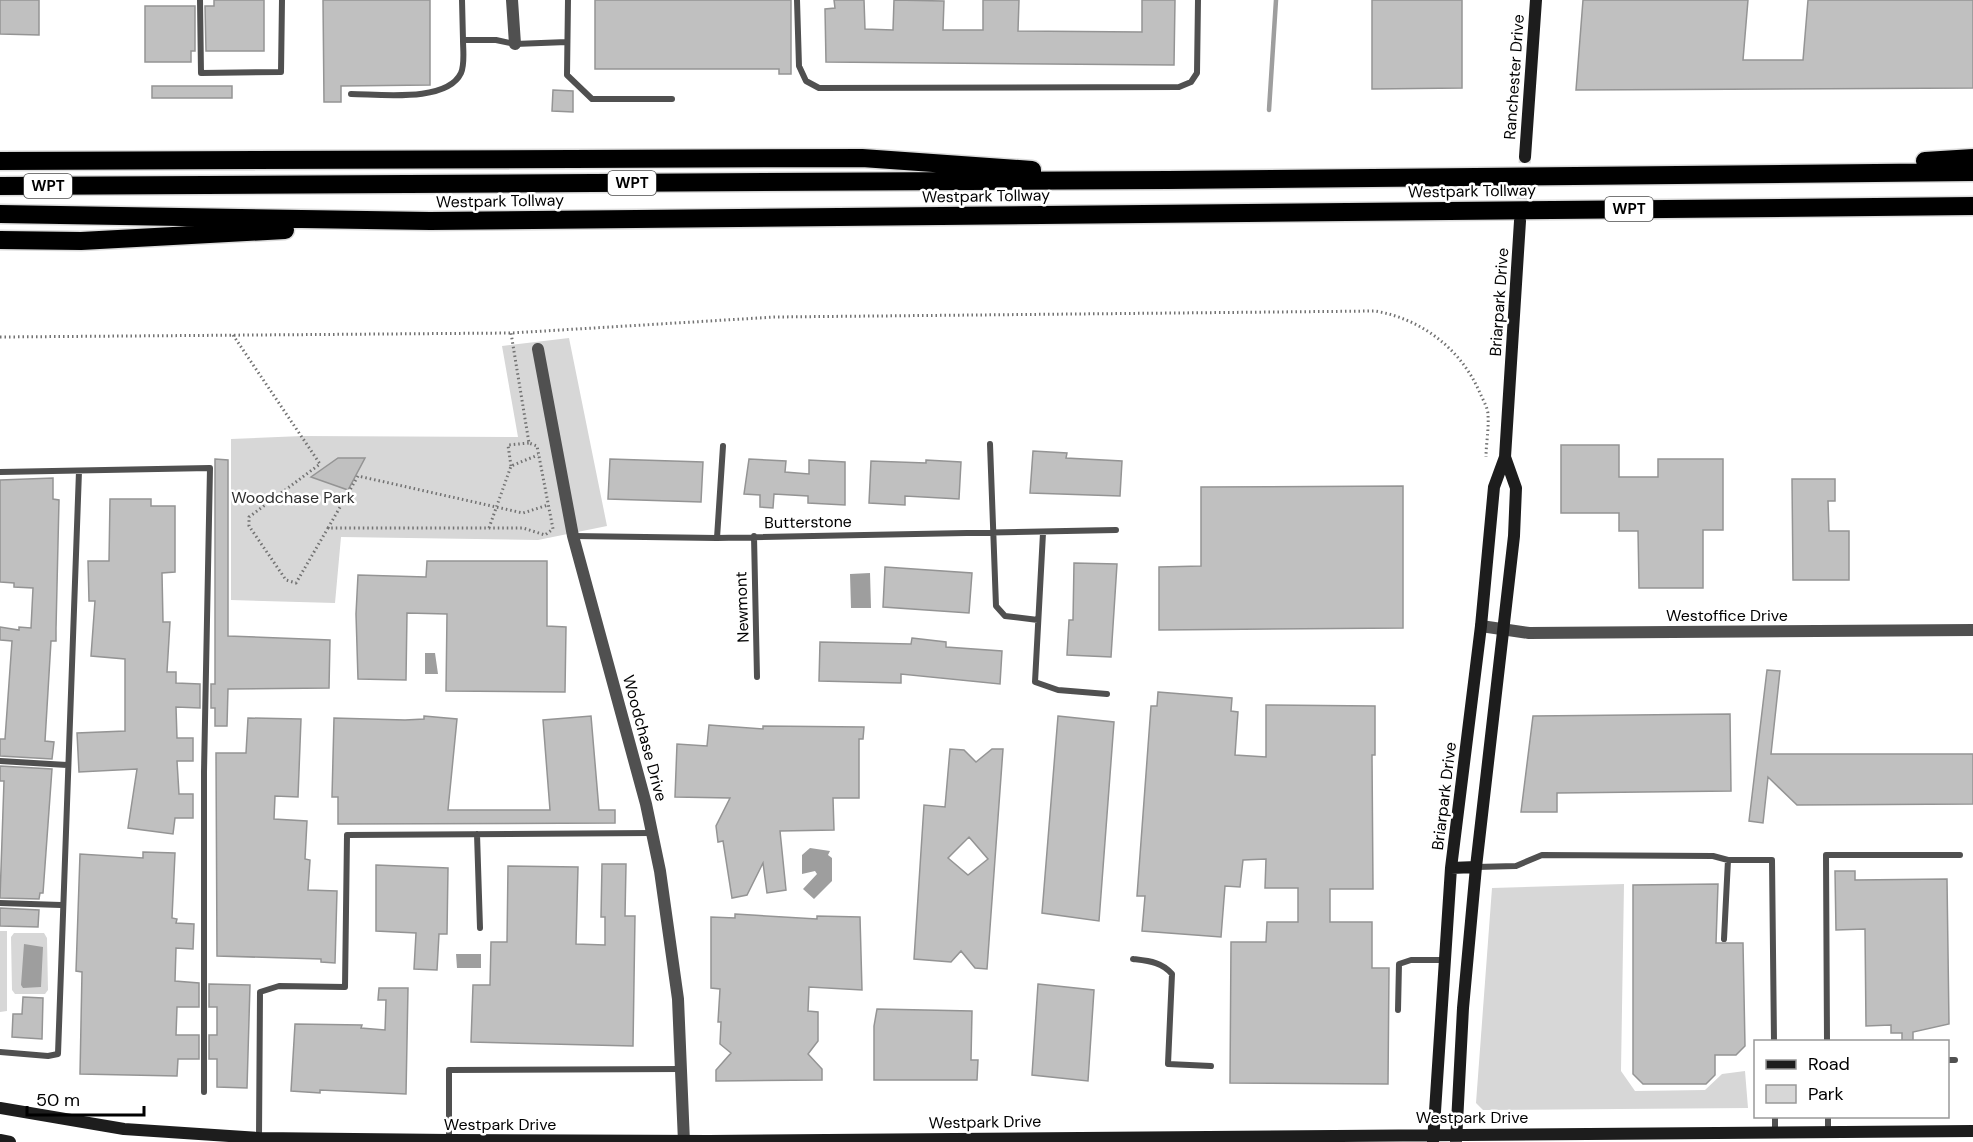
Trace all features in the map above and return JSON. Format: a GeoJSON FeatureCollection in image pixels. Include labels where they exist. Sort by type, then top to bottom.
{"type":"FeatureCollection","features":[{"type":"Feature","properties":{"kind":"highway"},"geometry":{"type":"LineString","coordinates":[[0,160],[862,158],[1168,180]]}},
{"type":"Feature","properties":{"kind":"highway"},"geometry":{"type":"LineString","coordinates":[[1740,173],[1973,158]]}},
{"type":"Feature","properties":{"kind":"highway","name":"Westpark Tollway"},"geometry":{"type":"LineString","coordinates":[[0,186],[1168,180],[1973,172]]}},
{"type":"Feature","properties":{"kind":"highway","name":"Westpark Tollway"},"geometry":{"type":"LineString","coordinates":[[0,214],[430,221],[1973,206]]}},
{"type":"Feature","properties":{"kind":"highway"},"geometry":{"type":"LineString","coordinates":[[0,240],[81,242],[430,221]]}},
{"type":"Feature","properties":{"kind":"main road","name":"Ranchester Drive"},"geometry":{"type":"LineString","coordinates":[[1525,157],[1536,0]]}},
{"type":"Feature","properties":{"kind":"main road","name":"Briarpark Drive"},"geometry":{"type":"LineString","coordinates":[[1433,1138],[1443,960],[1451,868],[1481,626],[1494,487],[1505,457],[1520,221]]}},
{"type":"Feature","properties":{"kind":"main road","name":"Briarpark Drive"},"geometry":{"type":"LineString","coordinates":[[1457,1138],[1463,1008],[1476,867],[1504,630],[1516,488],[1505,457]]}},
{"type":"Feature","properties":{"kind":"main road"},"geometry":{"type":"LineString","coordinates":[[1451,868],[1476,867]]}},
{"type":"Feature","properties":{"kind":"main road","name":"Westpark Drive"},"geometry":{"type":"LineString","coordinates":[[0,1108],[124,1129],[259,1138],[684,1142],[1722,1137],[1775,1132],[1828,1132],[1907,1137],[1973,1131]]}},
{"type":"Feature","properties":{"kind":"main road"},"geometry":{"type":"LineString","coordinates":[[0,1140],[10,1142]]}},
{"type":"Feature","properties":{"kind":"street"},"geometry":{"type":"LineString","coordinates":[[512,0],[515,44]]}},
{"type":"Feature","properties":{"kind":"street","name":"Woodchase Drive"},"geometry":{"type":"LineString","coordinates":[[538,349],[573,536],[653,833],[678,999],[684,1142]]}},
{"type":"Feature","properties":{"kind":"street","name":"Westoffice Drive"},"geometry":{"type":"LineString","coordinates":[[1481,626],[1529,633],[1973,630]]}},
{"type":"Feature","properties":{"kind":"lane"},"geometry":{"type":"LineString","coordinates":[[200,0],[201,73],[281,72],[282,0]]}},
{"type":"Feature","properties":{"kind":"lane"},"geometry":{"type":"LineString","coordinates":[[351,94],[427,94],[444,90],[455,82],[462,72],[462,0]]}},
{"type":"Feature","properties":{"kind":"lane"},"geometry":{"type":"LineString","coordinates":[[568,0],[567,75],[592,99],[672,99]]}},
{"type":"Feature","properties":{"kind":"lane"},"geometry":{"type":"LineString","coordinates":[[797,0],[799,66],[806,81],[819,88],[1179,87],[1191,82],[1197,74],[1198,0]]}},
{"type":"Feature","properties":{"kind":"lane"},"geometry":{"type":"LineString","coordinates":[[463,40],[496,40],[515,44],[567,42]]}},
{"type":"Feature","properties":{"kind":"lane"},"geometry":{"type":"LineString","coordinates":[[990,444],[996,606],[1005,616],[1038,620]]}},
{"type":"Feature","properties":{"kind":"lane"},"geometry":{"type":"LineString","coordinates":[[717,537],[723,446]]}},
{"type":"Feature","properties":{"kind":"lane"},"geometry":{"type":"LineString","coordinates":[[0,472],[210,468],[204,772],[204,1092]]}},
{"type":"Feature","properties":{"kind":"lane"},"geometry":{"type":"LineString","coordinates":[[0,1053],[48,1056],[58,1054],[61,905],[79,471]]}},
{"type":"Feature","properties":{"kind":"lane","name":"Butterstone"},"geometry":{"type":"LineString","coordinates":[[573,536],[995,534],[1116,530]]}},
{"type":"Feature","properties":{"kind":"lane"},"geometry":{"type":"LineString","coordinates":[[1043,533],[1035,682],[1058,690],[1107,694]]}},
{"type":"Feature","properties":{"kind":"lane","name":"Newmont"},"geometry":{"type":"LineString","coordinates":[[754,536],[757,677]]}},
{"type":"Feature","properties":{"kind":"lane"},"geometry":{"type":"LineString","coordinates":[[0,761],[67,765]]}},
{"type":"Feature","properties":{"kind":"lane"},"geometry":{"type":"LineString","coordinates":[[259,1138],[260,993],[279,986],[345,987],[347,836],[653,833]]}},
{"type":"Feature","properties":{"kind":"lane"},"geometry":{"type":"LineString","coordinates":[[477,834],[480,928]]}},
{"type":"Feature","properties":{"kind":"lane"},"geometry":{"type":"LineString","coordinates":[[1476,867],[1515,866],[1542,855],[1713,856],[1728,861],[1772,860],[1774,1040]]}},
{"type":"Feature","properties":{"kind":"lane"},"geometry":{"type":"LineString","coordinates":[[1827,1040],[1826,855],[1960,855]]}},
{"type":"Feature","properties":{"kind":"lane"},"geometry":{"type":"LineString","coordinates":[[1724,939],[1728,861]]}},
{"type":"Feature","properties":{"kind":"lane"},"geometry":{"type":"LineString","coordinates":[[0,903],[61,905]]}},
{"type":"Feature","properties":{"kind":"lane"},"geometry":{"type":"LineString","coordinates":[[1133,959],[1153,962],[1166,967],[1172,974],[1168,1064],[1211,1066]]}},
{"type":"Feature","properties":{"kind":"lane"},"geometry":{"type":"LineString","coordinates":[[1398,1010],[1399,964],[1411,960],[1443,960]]}},
{"type":"Feature","properties":{"kind":"lane"},"geometry":{"type":"LineString","coordinates":[[1949,1060],[1955,1060]]}},
{"type":"Feature","properties":{"kind":"lane"},"geometry":{"type":"LineString","coordinates":[[449,1140],[449,1070],[682,1069]]}},
{"type":"Feature","properties":{"kind":"lane"},"geometry":{"type":"LineString","coordinates":[[1775,1118],[1775,1132]]}},
{"type":"Feature","properties":{"kind":"lane"},"geometry":{"type":"LineString","coordinates":[[1828,1118],[1828,1132]]}},
{"type":"Feature","properties":{"kind":"path"},"geometry":{"type":"LineString","coordinates":[[0,337],[511,333],[776,317],[1375,311],[1413,321],[1436,336],[1464,364],[1489,414],[1485,457]]}},
{"type":"Feature","properties":{"kind":"path"},"geometry":{"type":"LineString","coordinates":[[511,333],[529,443]]}},
{"type":"Feature","properties":{"kind":"path"},"geometry":{"type":"LineString","coordinates":[[233,335],[321,464],[249,517],[249,526],[286,580],[296,584],[358,476],[523,513],[548,505]]}},
{"type":"Feature","properties":{"kind":"path"},"geometry":{"type":"LineString","coordinates":[[328,528],[489,528],[522,528],[545,535],[553,529],[537,446],[529,443],[508,445],[511,466],[489,528]]}},
{"type":"Feature","properties":{"kind":"path"},"geometry":{"type":"LineString","coordinates":[[511,466],[539,455]]}},
{"type":"Feature","properties":{"kind":"green space","name":"Woodchase Park"},"geometry":{"type":"Polygon","coordinates":[[[569,338],[607,526],[538,540],[341,537],[335,603],[231,600],[231,439],[302,436],[518,437],[502,346],[569,338]]]}},
{"type":"Feature","properties":{"kind":"green space"},"geometry":{"type":"Polygon","coordinates":[[[1624,884],[1621,1071],[1635,1091],[1705,1090],[1722,1074],[1745,1071],[1748,1108],[1483,1110],[1476,1103],[1492,888],[1624,884]]]}},
{"type":"Feature","properties":{"kind":"green space"},"geometry":{"type":"Polygon","coordinates":[[[0,931],[7,931],[7,1011],[0,1012],[0,931]]]}},
{"type":"Feature","properties":{"kind":"green space"},"geometry":{"type":"Polygon","coordinates":[[[14,933],[44,933],[47,938],[48,990],[45,994],[15,994],[12,990],[11,937],[14,933]]]}},
{"type":"Feature","properties":{"kind":"shaded area"},"geometry":{"type":"Polygon","coordinates":[[[870,573],[871,608],[851,608],[850,574],[870,573]]]}},
{"type":"Feature","properties":{"kind":"shaded area"},"geometry":{"type":"Polygon","coordinates":[[[425,653],[435,653],[438,674],[425,674],[425,653]]]}},
{"type":"Feature","properties":{"kind":"shaded area"},"geometry":{"type":"Polygon","coordinates":[[[810,848],[830,851],[828,855],[832,858],[832,881],[814,899],[803,889],[817,874],[815,871],[802,874],[802,855],[810,848]]]}},
{"type":"Feature","properties":{"kind":"shaded area"},"geometry":{"type":"Polygon","coordinates":[[[24,944],[43,947],[41,987],[23,988],[21,985],[24,944]]]}},
{"type":"Feature","properties":{"kind":"shaded area"},"geometry":{"type":"Polygon","coordinates":[[[456,954],[481,954],[481,968],[457,968],[456,954]]]}},
{"type":"Feature","properties":{"kind":"building"},"geometry":{"type":"Polygon","coordinates":[[[0,0],[39,0],[39,35],[0,34],[0,0]]]}},
{"type":"Feature","properties":{"kind":"building"},"geometry":{"type":"Polygon","coordinates":[[[214,0],[264,0],[264,51],[206,51],[205,6],[214,6],[214,0]]]}},
{"type":"Feature","properties":{"kind":"building"},"geometry":{"type":"Polygon","coordinates":[[[323,0],[430,0],[430,85],[341,86],[341,102],[324,102],[323,0]]]}},
{"type":"Feature","properties":{"kind":"building"},"geometry":{"type":"Polygon","coordinates":[[[595,0],[791,0],[791,74],[779,74],[779,69],[595,69],[595,0]]]}},
{"type":"Feature","properties":{"kind":"building"},"geometry":{"type":"Polygon","coordinates":[[[834,0],[864,0],[865,29],[893,30],[894,0],[944,1],[943,30],[983,30],[983,0],[1019,0],[1018,31],[1142,32],[1142,0],[1175,0],[1174,65],[826,62],[825,9],[835,8],[834,0]]]}},
{"type":"Feature","properties":{"kind":"building"},"geometry":{"type":"Polygon","coordinates":[[[1372,0],[1462,0],[1462,88],[1372,89],[1372,0]]]}},
{"type":"Feature","properties":{"kind":"building"},"geometry":{"type":"Polygon","coordinates":[[[1583,0],[1748,0],[1743,60],[1803,60],[1808,0],[1973,0],[1973,88],[1576,90],[1583,0]]]}},
{"type":"Feature","properties":{"kind":"building"},"geometry":{"type":"Polygon","coordinates":[[[145,6],[195,6],[195,51],[191,51],[191,62],[145,62],[145,6]]]}},
{"type":"Feature","properties":{"kind":"building"},"geometry":{"type":"Polygon","coordinates":[[[152,86],[232,86],[232,98],[152,98],[152,86]]]}},
{"type":"Feature","properties":{"kind":"building"},"geometry":{"type":"Polygon","coordinates":[[[553,90],[573,91],[573,112],[552,111],[553,90]]]}},
{"type":"Feature","properties":{"kind":"building"},"geometry":{"type":"Polygon","coordinates":[[[1561,445],[1619,445],[1619,477],[1658,477],[1658,459],[1723,459],[1723,530],[1703,530],[1703,588],[1639,588],[1638,531],[1619,531],[1619,513],[1561,513],[1561,445]]]}},
{"type":"Feature","properties":{"kind":"building"},"geometry":{"type":"Polygon","coordinates":[[[1033,451],[1067,453],[1066,458],[1122,461],[1120,496],[1030,493],[1033,451]]]}},
{"type":"Feature","properties":{"kind":"building"},"geometry":{"type":"Polygon","coordinates":[[[338,458],[365,458],[348,490],[311,477],[338,458]]]}},
{"type":"Feature","properties":{"kind":"building"},"geometry":{"type":"Polygon","coordinates":[[[215,459],[228,460],[228,636],[330,640],[329,688],[228,689],[227,726],[215,726],[215,708],[211,708],[211,684],[215,684],[215,459]]]}},
{"type":"Feature","properties":{"kind":"building"},"geometry":{"type":"Polygon","coordinates":[[[610,459],[703,462],[701,502],[608,499],[610,459]]]}},
{"type":"Feature","properties":{"kind":"building"},"geometry":{"type":"Polygon","coordinates":[[[749,459],[786,461],[785,472],[809,474],[809,460],[845,462],[845,505],[808,503],[808,496],[774,494],[773,508],[760,507],[760,495],[744,494],[749,459]]]}},
{"type":"Feature","properties":{"kind":"building"},"geometry":{"type":"Polygon","coordinates":[[[926,460],[961,462],[959,499],[905,496],[905,505],[869,503],[871,461],[926,463],[926,460]]]}},
{"type":"Feature","properties":{"kind":"building"},"geometry":{"type":"Polygon","coordinates":[[[53,478],[53,499],[59,500],[56,641],[51,641],[45,741],[54,742],[52,759],[0,756],[0,739],[5,739],[12,641],[0,640],[0,627],[19,630],[19,627],[31,628],[33,588],[14,587],[14,583],[0,582],[0,480],[53,478]]]}},
{"type":"Feature","properties":{"kind":"building"},"geometry":{"type":"Polygon","coordinates":[[[1792,479],[1835,479],[1835,501],[1828,501],[1829,531],[1849,531],[1849,580],[1793,580],[1792,479]]]}},
{"type":"Feature","properties":{"kind":"building"},"geometry":{"type":"Polygon","coordinates":[[[1403,486],[1403,628],[1159,630],[1159,567],[1201,566],[1201,487],[1403,486]]]}},
{"type":"Feature","properties":{"kind":"building"},"geometry":{"type":"Polygon","coordinates":[[[110,499],[151,499],[151,506],[175,506],[175,572],[162,573],[163,622],[170,622],[167,672],[176,672],[176,683],[200,684],[200,708],[176,707],[177,738],[193,738],[193,761],[177,761],[179,794],[193,794],[193,818],[175,818],[173,834],[128,828],[137,769],[79,772],[77,733],[125,731],[125,659],[91,656],[95,601],[89,601],[88,561],[109,561],[110,499]]]}},
{"type":"Feature","properties":{"kind":"building"},"geometry":{"type":"Polygon","coordinates":[[[427,561],[547,561],[547,626],[566,627],[565,692],[446,691],[447,614],[407,613],[406,680],[358,679],[356,614],[358,575],[426,577],[427,561]]]}},
{"type":"Feature","properties":{"kind":"building"},"geometry":{"type":"Polygon","coordinates":[[[1074,563],[1117,564],[1111,657],[1067,655],[1069,620],[1073,620],[1074,563]]]}},
{"type":"Feature","properties":{"kind":"building"},"geometry":{"type":"Polygon","coordinates":[[[885,567],[972,573],[969,613],[883,607],[885,567]]]}},
{"type":"Feature","properties":{"kind":"building"},"geometry":{"type":"Polygon","coordinates":[[[912,638],[946,642],[946,647],[1002,651],[1000,684],[901,674],[901,683],[819,681],[820,642],[911,644],[912,638]]]}},
{"type":"Feature","properties":{"kind":"building"},"geometry":{"type":"Polygon","coordinates":[[[1767,670],[1780,671],[1771,754],[1973,754],[1973,804],[1797,805],[1768,777],[1763,823],[1749,821],[1767,670]]]}},
{"type":"Feature","properties":{"kind":"building"},"geometry":{"type":"Polygon","coordinates":[[[1158,692],[1232,698],[1231,711],[1238,712],[1235,755],[1266,757],[1266,705],[1375,706],[1375,755],[1372,755],[1373,889],[1330,889],[1330,922],[1372,922],[1372,968],[1389,968],[1388,1084],[1230,1083],[1231,942],[1266,942],[1267,922],[1298,922],[1298,888],[1265,888],[1266,859],[1243,860],[1240,887],[1225,886],[1221,937],[1142,931],[1145,896],[1137,896],[1151,706],[1157,706],[1158,692]]]}},
{"type":"Feature","properties":{"kind":"building"},"geometry":{"type":"Polygon","coordinates":[[[1730,714],[1731,791],[1557,793],[1557,812],[1521,812],[1533,716],[1730,714]]]}},
{"type":"Feature","properties":{"kind":"building"},"geometry":{"type":"Polygon","coordinates":[[[424,716],[457,719],[448,810],[550,810],[543,720],[591,716],[599,810],[615,810],[615,823],[338,824],[338,797],[332,797],[334,718],[405,720],[424,719],[424,716]]]}},
{"type":"Feature","properties":{"kind":"building"},"geometry":{"type":"Polygon","coordinates":[[[1058,716],[1114,722],[1099,921],[1042,913],[1058,716]]]}},
{"type":"Feature","properties":{"kind":"building"},"geometry":{"type":"Polygon","coordinates":[[[248,718],[301,719],[298,797],[275,796],[274,819],[307,821],[305,859],[310,860],[308,890],[337,891],[335,963],[321,962],[321,959],[217,956],[216,753],[246,753],[248,718]]]}},
{"type":"Feature","properties":{"kind":"building"},"geometry":{"type":"Polygon","coordinates":[[[709,725],[763,729],[763,726],[864,727],[863,739],[859,739],[859,798],[833,798],[834,830],[780,831],[786,890],[767,893],[763,863],[747,895],[732,898],[723,841],[718,842],[716,826],[730,798],[675,797],[677,744],[707,746],[709,725]]]}},
{"type":"Feature","properties":{"kind":"building"},"geometry":{"type":"Polygon","coordinates":[[[950,749],[964,750],[976,762],[992,749],[1003,749],[987,969],[975,968],[961,951],[951,962],[914,959],[924,805],[945,807],[950,749]],[[969,837],[948,858],[968,875],[988,859],[969,837]]]}},
{"type":"Feature","properties":{"kind":"building"},"geometry":{"type":"Polygon","coordinates":[[[0,766],[52,769],[43,893],[40,893],[39,899],[0,898],[4,781],[0,781],[0,766]]]}},
{"type":"Feature","properties":{"kind":"building"},"geometry":{"type":"Polygon","coordinates":[[[143,852],[175,853],[172,918],[177,919],[176,923],[194,924],[193,949],[176,948],[175,981],[199,983],[199,1007],[177,1007],[176,1035],[199,1035],[199,1059],[178,1059],[177,1076],[80,1074],[82,972],[76,971],[80,854],[143,858],[143,852]]]}},
{"type":"Feature","properties":{"kind":"building"},"geometry":{"type":"Polygon","coordinates":[[[602,864],[626,864],[625,916],[635,916],[633,1046],[471,1042],[473,985],[490,985],[491,942],[507,942],[508,866],[578,867],[576,944],[605,945],[605,917],[601,917],[602,864]]]}},
{"type":"Feature","properties":{"kind":"building"},"geometry":{"type":"Polygon","coordinates":[[[376,865],[448,868],[447,934],[439,934],[437,970],[414,969],[416,933],[376,931],[376,865]]]}},
{"type":"Feature","properties":{"kind":"building"},"geometry":{"type":"Polygon","coordinates":[[[1835,871],[1855,871],[1855,880],[1947,879],[1949,1024],[1913,1032],[1913,1040],[1902,1040],[1902,1033],[1891,1033],[1891,1025],[1866,1026],[1865,929],[1836,930],[1835,871]]]}},
{"type":"Feature","properties":{"kind":"building"},"geometry":{"type":"Polygon","coordinates":[[[1718,884],[1716,943],[1743,943],[1745,1046],[1736,1055],[1715,1055],[1715,1075],[1706,1084],[1643,1084],[1633,1074],[1633,885],[1718,884]]]}},
{"type":"Feature","properties":{"kind":"building"},"geometry":{"type":"Polygon","coordinates":[[[0,908],[39,910],[38,927],[0,926],[0,908]]]}},
{"type":"Feature","properties":{"kind":"building"},"geometry":{"type":"Polygon","coordinates":[[[735,914],[817,919],[817,916],[860,917],[862,990],[809,987],[808,1011],[818,1012],[818,1041],[808,1054],[822,1069],[822,1080],[716,1081],[716,1070],[731,1053],[720,1044],[721,1022],[718,1022],[720,989],[711,988],[711,917],[735,918],[735,914]]]}},
{"type":"Feature","properties":{"kind":"building"},"geometry":{"type":"Polygon","coordinates":[[[209,984],[250,985],[247,1088],[217,1087],[217,1059],[209,1059],[209,1035],[217,1035],[217,1007],[209,1007],[209,984]]]}},
{"type":"Feature","properties":{"kind":"building"},"geometry":{"type":"Polygon","coordinates":[[[1038,984],[1094,990],[1088,1081],[1032,1075],[1038,984]]]}},
{"type":"Feature","properties":{"kind":"building"},"geometry":{"type":"Polygon","coordinates":[[[379,988],[408,988],[406,1094],[291,1091],[295,1024],[362,1025],[361,1028],[385,1030],[386,1000],[378,1000],[379,988]]]}},
{"type":"Feature","properties":{"kind":"building"},"geometry":{"type":"Polygon","coordinates":[[[23,997],[43,998],[42,1039],[12,1037],[13,1014],[22,1014],[23,997]]]}},
{"type":"Feature","properties":{"kind":"building"},"geometry":{"type":"Polygon","coordinates":[[[877,1009],[972,1011],[971,1060],[978,1060],[977,1080],[874,1080],[874,1026],[877,1009]]]}},
{"type":"Feature","properties":{"kind":"waterway"},"geometry":{"type":"LineString","coordinates":[[1269,110],[1276,0]]}},
{"type":"Feature","properties":{"kind":"tunnel"},"geometry":{"type":"LineString","coordinates":[[1521,217],[1525,157]]}}]}
